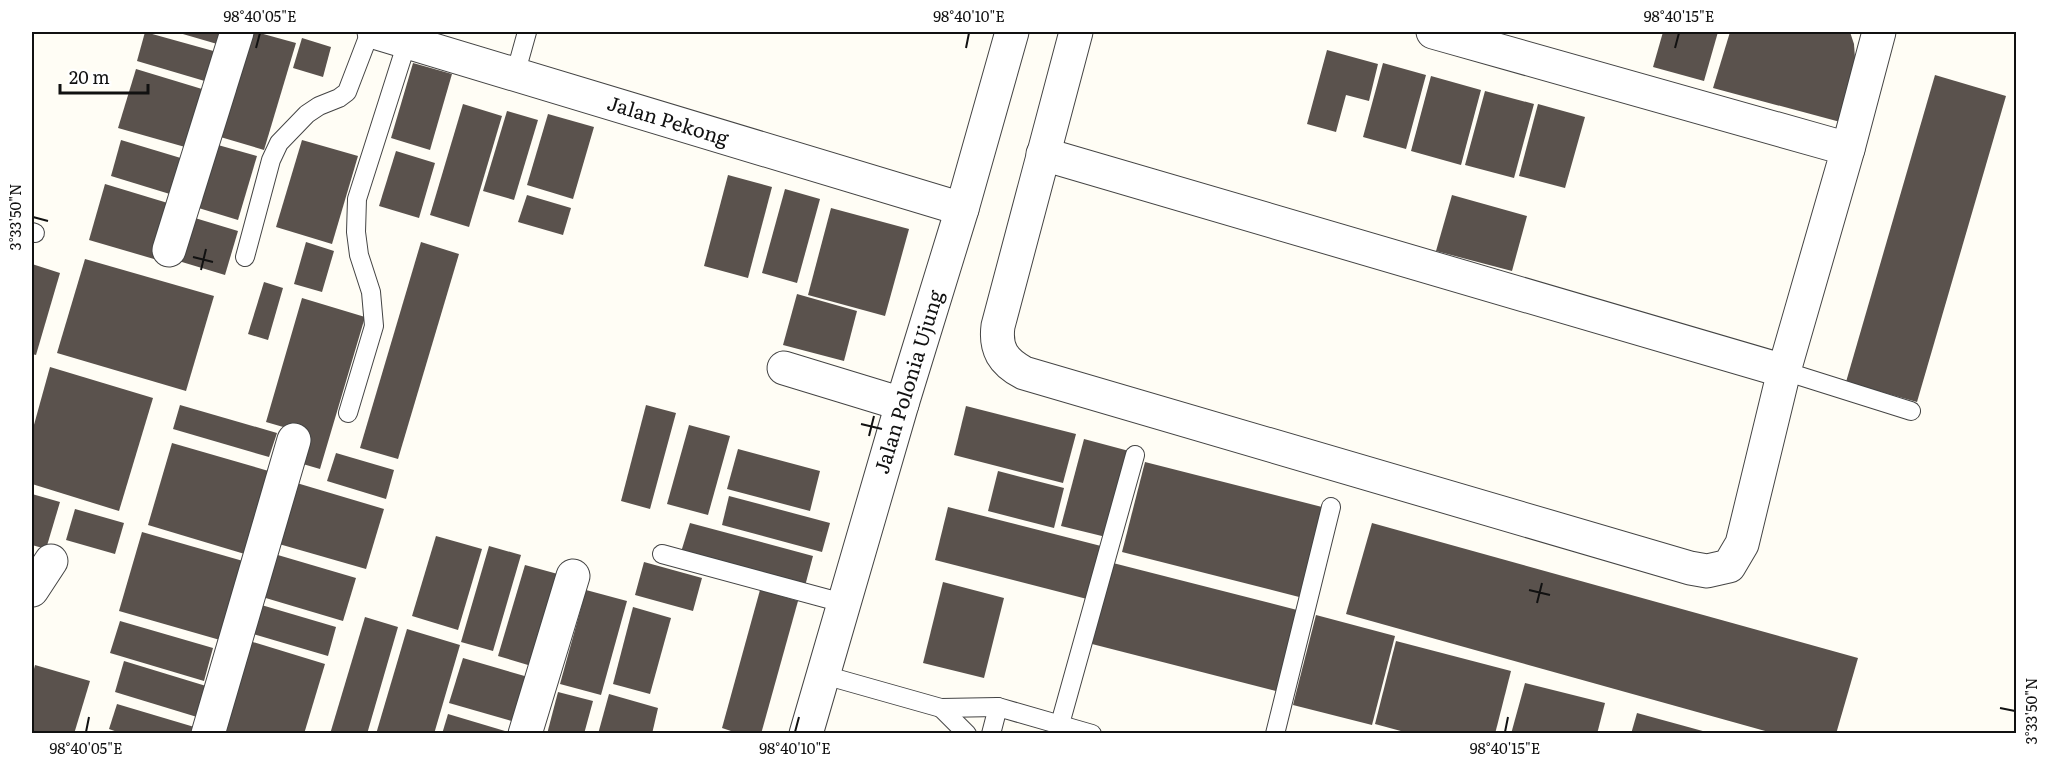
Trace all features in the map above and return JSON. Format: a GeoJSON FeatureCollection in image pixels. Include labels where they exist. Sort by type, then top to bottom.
{"type":"FeatureCollection","features":[{"type":"Feature","properties":{"kind":"street"},"geometry":{"type":"LineString","coordinates":[[169,250],[237,32]]}},
{"type":"Feature","properties":{"kind":"street","name":"Jalan Pekong"},"geometry":{"type":"LineString","coordinates":[[374,32],[962,209]]}},
{"type":"Feature","properties":{"kind":"street","name":"Jalan Polonia Ujung"},"geometry":{"type":"LineString","coordinates":[[806,734],[902,404],[962,209],[1012,32]]}},
{"type":"Feature","properties":{"kind":"street"},"geometry":{"type":"LineString","coordinates":[[1076,32],[996,338],[998,349],[1004,360],[1014,368],[1035,376],[1690,568],[1707,571],[1729,566],[1738,552],[1784,371],[1879,32]]}},
{"type":"Feature","properties":{"kind":"street"},"geometry":{"type":"LineString","coordinates":[[1433,32],[1848,149]]}},
{"type":"Feature","properties":{"kind":"street"},"geometry":{"type":"LineString","coordinates":[[1043,154],[1784,371]]}},
{"type":"Feature","properties":{"kind":"street"},"geometry":{"type":"LineString","coordinates":[[784,368],[902,404]]}},
{"type":"Feature","properties":{"kind":"street"},"geometry":{"type":"LineString","coordinates":[[208,734],[294,440]]}},
{"type":"Feature","properties":{"kind":"street"},"geometry":{"type":"LineString","coordinates":[[32,590],[51,561]]}},
{"type":"Feature","properties":{"kind":"street"},"geometry":{"type":"LineString","coordinates":[[525,734],[573,576]]}},
{"type":"Feature","properties":{"kind":"lane"},"geometry":{"type":"LineString","coordinates":[[245,257],[271,160],[279,142],[307,114],[346,92],[370,32]]}},
{"type":"Feature","properties":{"kind":"lane"},"geometry":{"type":"LineString","coordinates":[[515,75],[527,32]]}},
{"type":"Feature","properties":{"kind":"lane"},"geometry":{"type":"LineString","coordinates":[[348,413],[374,326],[371,292],[359,255],[355,222],[357,199],[407,42]]}},
{"type":"Feature","properties":{"kind":"lane"},"geometry":{"type":"LineString","coordinates":[[1784,371],[1911,411]]}},
{"type":"Feature","properties":{"kind":"lane"},"geometry":{"type":"LineString","coordinates":[[1060,724],[1135,455]]}},
{"type":"Feature","properties":{"kind":"lane"},"geometry":{"type":"LineString","coordinates":[[1275,734],[1331,507]]}},
{"type":"Feature","properties":{"kind":"lane"},"geometry":{"type":"LineString","coordinates":[[662,554],[843,603]]}},
{"type":"Feature","properties":{"kind":"lane"},"geometry":{"type":"LineString","coordinates":[[824,675],[941,708],[998,707],[1092,734]]}},
{"type":"Feature","properties":{"kind":"lane"},"geometry":{"type":"LineString","coordinates":[[991,734],[998,707]]}},
{"type":"Feature","properties":{"kind":"lane"},"geometry":{"type":"LineString","coordinates":[[941,708],[968,734]]}},
{"type":"Feature","properties":{"kind":"building"},"geometry":{"type":"Polygon","coordinates":[[[145,32],[217,52],[208,82],[137,61],[145,32]]]}},
{"type":"Feature","properties":{"kind":"building"},"geometry":{"type":"Polygon","coordinates":[[[176,32],[228,32],[224,46],[176,32]]]}},
{"type":"Feature","properties":{"kind":"building"},"geometry":{"type":"Polygon","coordinates":[[[248,32],[296,43],[264,150],[217,136],[248,32]]]}},
{"type":"Feature","properties":{"kind":"building"},"geometry":{"type":"Polygon","coordinates":[[[1663,32],[1718,32],[1704,81],[1653,67],[1663,32]]]}},
{"type":"Feature","properties":{"kind":"building"},"geometry":{"type":"Polygon","coordinates":[[[1730,32],[1850,32],[1854,44],[1856,72],[1844,123],[1713,88],[1730,32]]]}},
{"type":"Feature","properties":{"kind":"building"},"geometry":{"type":"Polygon","coordinates":[[[302,38],[331,47],[323,77],[293,68],[302,38]]]}},
{"type":"Feature","properties":{"kind":"building"},"geometry":{"type":"Polygon","coordinates":[[[1327,50],[1378,64],[1369,101],[1346,95],[1336,132],[1307,124],[1327,50]]]}},
{"type":"Feature","properties":{"kind":"building"},"geometry":{"type":"Polygon","coordinates":[[[413,63],[452,74],[430,150],[391,138],[413,63]]]}},
{"type":"Feature","properties":{"kind":"building"},"geometry":{"type":"Polygon","coordinates":[[[1383,63],[1426,75],[1406,149],[1363,137],[1383,63]]]}},
{"type":"Feature","properties":{"kind":"building"},"geometry":{"type":"Polygon","coordinates":[[[136,69],[202,89],[185,147],[118,128],[136,69]]]}},
{"type":"Feature","properties":{"kind":"building"},"geometry":{"type":"Polygon","coordinates":[[[1935,75],[2006,96],[1917,402],[1846,382],[1935,75]]]}},
{"type":"Feature","properties":{"kind":"building"},"geometry":{"type":"Polygon","coordinates":[[[1431,76],[1481,90],[1461,165],[1411,151],[1431,76]]]}},
{"type":"Feature","properties":{"kind":"building"},"geometry":{"type":"Polygon","coordinates":[[[1485,91],[1534,104],[1514,178],[1465,165],[1485,91]]]}},
{"type":"Feature","properties":{"kind":"building"},"geometry":{"type":"Polygon","coordinates":[[[463,104],[502,116],[469,227],[430,215],[463,104]]]}},
{"type":"Feature","properties":{"kind":"building"},"geometry":{"type":"Polygon","coordinates":[[[1538,104],[1585,117],[1565,188],[1519,176],[1538,104]]]}},
{"type":"Feature","properties":{"kind":"building"},"geometry":{"type":"Polygon","coordinates":[[[507,111],[538,120],[514,200],[483,191],[507,111]]]}},
{"type":"Feature","properties":{"kind":"building"},"geometry":{"type":"Polygon","coordinates":[[[548,114],[594,127],[573,199],[527,185],[548,114]]]}},
{"type":"Feature","properties":{"kind":"building"},"geometry":{"type":"Polygon","coordinates":[[[121,140],[184,159],[173,195],[111,176],[121,140]]]}},
{"type":"Feature","properties":{"kind":"building"},"geometry":{"type":"Polygon","coordinates":[[[302,140],[358,156],[332,244],[276,227],[302,140]]]}},
{"type":"Feature","properties":{"kind":"building"},"geometry":{"type":"Polygon","coordinates":[[[211,143],[257,156],[238,220],[192,206],[211,143]]]}},
{"type":"Feature","properties":{"kind":"building"},"geometry":{"type":"Polygon","coordinates":[[[396,151],[435,163],[419,218],[379,206],[396,151]]]}},
{"type":"Feature","properties":{"kind":"building"},"geometry":{"type":"Polygon","coordinates":[[[728,175],[772,187],[748,278],[704,266],[728,175]]]}},
{"type":"Feature","properties":{"kind":"building"},"geometry":{"type":"Polygon","coordinates":[[[105,184],[171,204],[154,259],[89,240],[105,184]]]}},
{"type":"Feature","properties":{"kind":"building"},"geometry":{"type":"Polygon","coordinates":[[[785,189],[820,199],[797,283],[762,273],[785,189]]]}},
{"type":"Feature","properties":{"kind":"building"},"geometry":{"type":"Polygon","coordinates":[[[527,195],[571,208],[563,235],[518,222],[527,195]]]}},
{"type":"Feature","properties":{"kind":"building"},"geometry":{"type":"Polygon","coordinates":[[[1452,195],[1527,216],[1512,271],[1436,251],[1452,195]]]}},
{"type":"Feature","properties":{"kind":"building"},"geometry":{"type":"Polygon","coordinates":[[[831,208],[909,229],[885,316],[808,295],[831,208]]]}},
{"type":"Feature","properties":{"kind":"building"},"geometry":{"type":"Polygon","coordinates":[[[185,215],[238,231],[225,275],[172,259],[185,215]]]}},
{"type":"Feature","properties":{"kind":"building"},"geometry":{"type":"Polygon","coordinates":[[[306,242],[334,251],[322,292],[294,284],[306,242]]]}},
{"type":"Feature","properties":{"kind":"building"},"geometry":{"type":"Polygon","coordinates":[[[421,242],[459,254],[398,459],[360,448],[421,242]]]}},
{"type":"Feature","properties":{"kind":"building"},"geometry":{"type":"Polygon","coordinates":[[[85,259],[214,296],[186,391],[57,353],[85,259]]]}},
{"type":"Feature","properties":{"kind":"building"},"geometry":{"type":"Polygon","coordinates":[[[32,264],[60,273],[36,355],[32,354],[32,264]]]}},
{"type":"Feature","properties":{"kind":"building"},"geometry":{"type":"Polygon","coordinates":[[[264,282],[283,288],[268,340],[248,334],[264,282]]]}},
{"type":"Feature","properties":{"kind":"building"},"geometry":{"type":"Polygon","coordinates":[[[797,294],[857,311],[844,361],[783,345],[797,294]]]}},
{"type":"Feature","properties":{"kind":"building"},"geometry":{"type":"Polygon","coordinates":[[[302,298],[365,317],[320,469],[296,462],[304,433],[266,422],[302,298]]]}},
{"type":"Feature","properties":{"kind":"building"},"geometry":{"type":"Polygon","coordinates":[[[50,367],[153,398],[119,511],[32,484],[32,432],[50,367]]]}},
{"type":"Feature","properties":{"kind":"building"},"geometry":{"type":"Polygon","coordinates":[[[180,405],[277,433],[269,457],[173,429],[180,405]]]}},
{"type":"Feature","properties":{"kind":"building"},"geometry":{"type":"Polygon","coordinates":[[[646,405],[676,413],[650,509],[621,501],[646,405]]]}},
{"type":"Feature","properties":{"kind":"building"},"geometry":{"type":"Polygon","coordinates":[[[966,406],[1076,434],[1063,483],[954,455],[966,406]]]}},
{"type":"Feature","properties":{"kind":"building"},"geometry":{"type":"Polygon","coordinates":[[[689,425],[730,436],[708,515],[667,504],[689,425]]]}},
{"type":"Feature","properties":{"kind":"building"},"geometry":{"type":"Polygon","coordinates":[[[1084,439],[1129,451],[1106,537],[1061,526],[1084,439]]]}},
{"type":"Feature","properties":{"kind":"building"},"geometry":{"type":"Polygon","coordinates":[[[172,443],[272,472],[248,555],[148,525],[172,443]]]}},
{"type":"Feature","properties":{"kind":"building"},"geometry":{"type":"Polygon","coordinates":[[[738,449],[820,471],[810,511],[727,489],[738,449]]]}},
{"type":"Feature","properties":{"kind":"building"},"geometry":{"type":"Polygon","coordinates":[[[336,453],[394,470],[386,499],[327,481],[336,453]]]}},
{"type":"Feature","properties":{"kind":"building"},"geometry":{"type":"Polygon","coordinates":[[[1145,462],[1326,508],[1303,598],[1122,552],[1145,462]]]}},
{"type":"Feature","properties":{"kind":"building"},"geometry":{"type":"Polygon","coordinates":[[[998,471],[1064,488],[1054,528],[988,511],[998,471]]]}},
{"type":"Feature","properties":{"kind":"building"},"geometry":{"type":"Polygon","coordinates":[[[290,481],[384,509],[366,569],[272,542],[290,481]]]}},
{"type":"Feature","properties":{"kind":"building"},"geometry":{"type":"Polygon","coordinates":[[[32,494],[60,502],[46,549],[32,545],[32,494]]]}},
{"type":"Feature","properties":{"kind":"building"},"geometry":{"type":"Polygon","coordinates":[[[729,496],[830,523],[822,552],[722,525],[729,496]]]}},
{"type":"Feature","properties":{"kind":"building"},"geometry":{"type":"Polygon","coordinates":[[[948,507],[1101,546],[1087,599],[935,560],[948,507]]]}},
{"type":"Feature","properties":{"kind":"building"},"geometry":{"type":"Polygon","coordinates":[[[75,509],[124,523],[115,554],[66,540],[75,509]]]}},
{"type":"Feature","properties":{"kind":"building"},"geometry":{"type":"Polygon","coordinates":[[[690,523],[813,556],[805,586],[681,552],[690,523]]]}},
{"type":"Feature","properties":{"kind":"building"},"geometry":{"type":"Polygon","coordinates":[[[1372,523],[1858,658],[1836,734],[1776,734],[1346,614],[1372,523]]]}},
{"type":"Feature","properties":{"kind":"building"},"geometry":{"type":"Polygon","coordinates":[[[142,532],[243,561],[220,640],[119,611],[142,532]]]}},
{"type":"Feature","properties":{"kind":"building"},"geometry":{"type":"Polygon","coordinates":[[[436,536],[482,549],[458,630],[412,616],[436,536]]]}},
{"type":"Feature","properties":{"kind":"building"},"geometry":{"type":"Polygon","coordinates":[[[489,546],[521,555],[493,651],[461,642],[489,546]]]}},
{"type":"Feature","properties":{"kind":"building"},"geometry":{"type":"Polygon","coordinates":[[[271,553],[356,578],[343,621],[259,596],[271,553]]]}},
{"type":"Feature","properties":{"kind":"building"},"geometry":{"type":"Polygon","coordinates":[[[644,562],[702,578],[693,611],[635,595],[644,562]]]}},
{"type":"Feature","properties":{"kind":"building"},"geometry":{"type":"Polygon","coordinates":[[[1113,563],[1301,611],[1280,692],[1092,644],[1113,563]]]}},
{"type":"Feature","properties":{"kind":"building"},"geometry":{"type":"Polygon","coordinates":[[[525,565],[565,576],[538,668],[498,656],[525,565]]]}},
{"type":"Feature","properties":{"kind":"building"},"geometry":{"type":"Polygon","coordinates":[[[943,582],[1004,598],[984,678],[923,663],[943,582]]]}},
{"type":"Feature","properties":{"kind":"building"},"geometry":{"type":"Polygon","coordinates":[[[586,590],[627,601],[601,695],[560,684],[586,590]]]}},
{"type":"Feature","properties":{"kind":"building"},"geometry":{"type":"Polygon","coordinates":[[[760,590],[798,601],[761,734],[740,734],[722,728],[760,590]]]}},
{"type":"Feature","properties":{"kind":"building"},"geometry":{"type":"Polygon","coordinates":[[[258,604],[336,627],[328,656],[250,633],[258,604]]]}},
{"type":"Feature","properties":{"kind":"building"},"geometry":{"type":"Polygon","coordinates":[[[633,607],[671,618],[650,694],[613,684],[633,607]]]}},
{"type":"Feature","properties":{"kind":"building"},"geometry":{"type":"Polygon","coordinates":[[[1316,615],[1395,636],[1372,725],[1293,705],[1316,615]]]}},
{"type":"Feature","properties":{"kind":"building"},"geometry":{"type":"Polygon","coordinates":[[[365,617],[398,627],[367,734],[330,734],[365,617]]]}},
{"type":"Feature","properties":{"kind":"building"},"geometry":{"type":"Polygon","coordinates":[[[120,621],[213,648],[204,681],[110,653],[120,621]]]}},
{"type":"Feature","properties":{"kind":"building"},"geometry":{"type":"Polygon","coordinates":[[[407,629],[460,645],[434,734],[376,734],[407,629]]]}},
{"type":"Feature","properties":{"kind":"building"},"geometry":{"type":"Polygon","coordinates":[[[243,639],[325,664],[304,734],[229,734],[216,729],[243,639]]]}},
{"type":"Feature","properties":{"kind":"building"},"geometry":{"type":"Polygon","coordinates":[[[1396,641],[1511,671],[1495,734],[1412,734],[1375,724],[1396,641]]]}},
{"type":"Feature","properties":{"kind":"building"},"geometry":{"type":"Polygon","coordinates":[[[463,658],[535,679],[522,724],[449,703],[463,658]]]}},
{"type":"Feature","properties":{"kind":"building"},"geometry":{"type":"Polygon","coordinates":[[[124,661],[206,686],[197,717],[115,692],[124,661]]]}},
{"type":"Feature","properties":{"kind":"building"},"geometry":{"type":"Polygon","coordinates":[[[35,665],[90,681],[74,734],[32,734],[32,677],[35,665]]]}},
{"type":"Feature","properties":{"kind":"building"},"geometry":{"type":"Polygon","coordinates":[[[1525,683],[1605,703],[1597,734],[1511,734],[1525,683]]]}},
{"type":"Feature","properties":{"kind":"building"},"geometry":{"type":"Polygon","coordinates":[[[558,692],[593,701],[584,734],[547,734],[558,692]]]}},
{"type":"Feature","properties":{"kind":"building"},"geometry":{"type":"Polygon","coordinates":[[[609,694],[658,708],[652,734],[598,734],[609,694]]]}},
{"type":"Feature","properties":{"kind":"building"},"geometry":{"type":"Polygon","coordinates":[[[117,704],[201,729],[200,734],[123,734],[109,729],[117,704]]]}},
{"type":"Feature","properties":{"kind":"building"},"geometry":{"type":"Polygon","coordinates":[[[1637,713],[1710,733],[1710,734],[1631,734],[1637,713]]]}},
{"type":"Feature","properties":{"kind":"building"},"geometry":{"type":"Polygon","coordinates":[[[448,714],[512,733],[442,734],[448,714]]]}}]}
